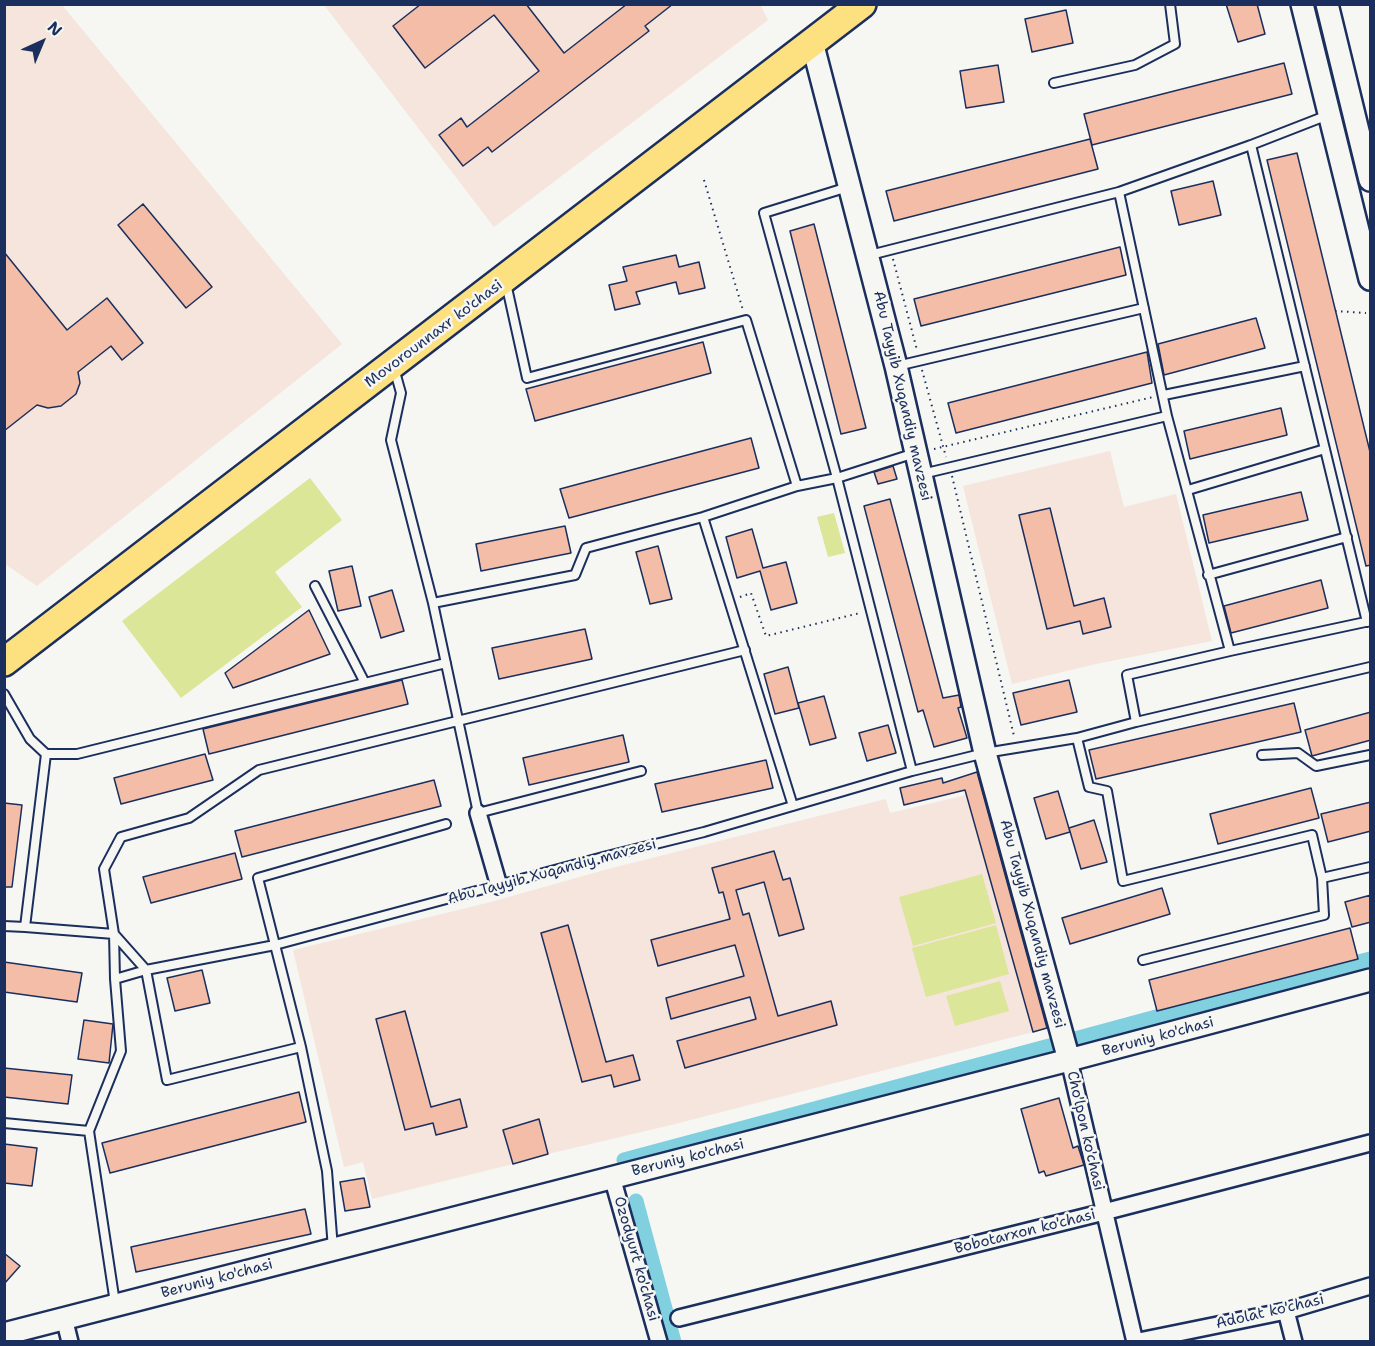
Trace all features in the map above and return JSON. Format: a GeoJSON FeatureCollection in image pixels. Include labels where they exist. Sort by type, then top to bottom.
{"type":"FeatureCollection","features":[{"type":"Feature","properties":{"kind":"highway","name":"Movorounnaxr ko'chasi"},"geometry":{"type":"LineString","coordinates":[[4,662],[862,4]]}},
{"type":"Feature","properties":{"kind":"main road"},"geometry":{"type":"LineString","coordinates":[[1302,4],[1371,279]]}},
{"type":"Feature","properties":{"kind":"main road"},"geometry":{"type":"LineString","coordinates":[[1328,4],[1371,180]]}},
{"type":"Feature","properties":{"kind":"main road","name":"Abu Tayyib Xuqandiy mavzesi"},"geometry":{"type":"LineString","coordinates":[[812,42],[896,366],[986,753],[1069,1060]]}},
{"type":"Feature","properties":{"kind":"main road","name":"Beruniy ko'chasi"},"geometry":{"type":"LineString","coordinates":[[4,1334],[1371,980]]}},
{"type":"Feature","properties":{"kind":"street"},"geometry":{"type":"LineString","coordinates":[[478,813],[499,886]]}},
{"type":"Feature","properties":{"kind":"street","name":"Cho'lpon ko'chasi"},"geometry":{"type":"LineString","coordinates":[[1069,1060],[1135,1341]]}},
{"type":"Feature","properties":{"kind":"street","name":"Bobotarxon ko'chasi"},"geometry":{"type":"LineString","coordinates":[[679,1318],[1371,1143]]}},
{"type":"Feature","properties":{"kind":"street","name":"Ozodyurt ko'chasi"},"geometry":{"type":"LineString","coordinates":[[612,1177],[659,1341]]}},
{"type":"Feature","properties":{"kind":"street","name":"Adolat ko'chasi"},"geometry":{"type":"LineString","coordinates":[[1135,1341],[1286,1311],[1371,1287]]}},
{"type":"Feature","properties":{"kind":"street"},"geometry":{"type":"LineString","coordinates":[[1286,1311],[1294,1341]]}},
{"type":"Feature","properties":{"kind":"street"},"geometry":{"type":"LineString","coordinates":[[64,1318],[70,1341]]}},
{"type":"Feature","properties":{"kind":"lane"},"geometry":{"type":"LineString","coordinates":[[1054,82],[1135,65],[1175,44],[1170,4]]}},
{"type":"Feature","properties":{"kind":"lane"},"geometry":{"type":"LineString","coordinates":[[868,256],[1119,192],[1330,114]]}},
{"type":"Feature","properties":{"kind":"lane"},"geometry":{"type":"LineString","coordinates":[[1136,722],[1127,675],[1369,621],[1251,145]]}},
{"type":"Feature","properties":{"kind":"lane"},"geometry":{"type":"LineString","coordinates":[[850,187],[765,213],[837,477],[912,771]]}},
{"type":"Feature","properties":{"kind":"lane"},"geometry":{"type":"LineString","coordinates":[[1119,192],[1167,416],[1230,651]]}},
{"type":"Feature","properties":{"kind":"lane"},"geometry":{"type":"LineString","coordinates":[[505,280],[527,378],[746,320],[797,486]]}},
{"type":"Feature","properties":{"kind":"lane"},"geometry":{"type":"LineString","coordinates":[[896,366],[1144,308]]}},
{"type":"Feature","properties":{"kind":"lane"},"geometry":{"type":"LineString","coordinates":[[393,365],[401,393],[391,440],[433,603],[478,813],[641,771]]}},
{"type":"Feature","properties":{"kind":"lane"},"geometry":{"type":"LineString","coordinates":[[1164,395],[1305,366]]}},
{"type":"Feature","properties":{"kind":"lane"},"geometry":{"type":"LineString","coordinates":[[921,474],[1167,416]]}},
{"type":"Feature","properties":{"kind":"lane"},"geometry":{"type":"LineString","coordinates":[[1188,490],[1325,449]]}},
{"type":"Feature","properties":{"kind":"lane"},"geometry":{"type":"LineString","coordinates":[[433,603],[575,574],[586,548],[703,517],[797,486],[837,477],[917,453]]}},
{"type":"Feature","properties":{"kind":"lane"},"geometry":{"type":"LineString","coordinates":[[703,517],[793,806]]}},
{"type":"Feature","properties":{"kind":"lane"},"geometry":{"type":"LineString","coordinates":[[1209,575],[1347,537]]}},
{"type":"Feature","properties":{"kind":"lane"},"geometry":{"type":"LineString","coordinates":[[315,586],[365,683]]}},
{"type":"Feature","properties":{"kind":"lane"},"geometry":{"type":"LineString","coordinates":[[116,1305],[89,1131],[121,1052],[114,934],[104,869],[121,837],[189,818],[259,770],[745,650]]}},
{"type":"Feature","properties":{"kind":"lane"},"geometry":{"type":"LineString","coordinates":[[4,694],[30,740],[46,753],[77,754],[446,663]]}},
{"type":"Feature","properties":{"kind":"lane"},"geometry":{"type":"LineString","coordinates":[[986,753],[1077,738],[1371,667]]}},
{"type":"Feature","properties":{"kind":"lane"},"geometry":{"type":"LineString","coordinates":[[1077,738],[1089,786],[1107,791],[1123,882],[1312,835],[1322,878],[1324,915],[1143,960]]}},
{"type":"Feature","properties":{"kind":"lane"},"geometry":{"type":"LineString","coordinates":[[25,927],[46,753]]}},
{"type":"Feature","properties":{"kind":"lane","name":"Abu Tayyib Xuqandiy mavzesi"},"geometry":{"type":"LineString","coordinates":[[115,980],[146,970],[275,945],[704,832],[912,771],[986,753]]}},
{"type":"Feature","properties":{"kind":"lane"},"geometry":{"type":"LineString","coordinates":[[1262,755],[1298,753],[1316,766],[1371,755]]}},
{"type":"Feature","properties":{"kind":"lane"},"geometry":{"type":"LineString","coordinates":[[333,1249],[327,1171],[302,1047],[258,878],[446,824]]}},
{"type":"Feature","properties":{"kind":"lane"},"geometry":{"type":"LineString","coordinates":[[1322,878],[1371,867]]}},
{"type":"Feature","properties":{"kind":"lane"},"geometry":{"type":"LineString","coordinates":[[4,926],[114,934],[146,970],[167,1080],[302,1047]]}},
{"type":"Feature","properties":{"kind":"lane"},"geometry":{"type":"LineString","coordinates":[[4,1123],[89,1131]]}},
{"type":"Feature","properties":{"kind":"path"},"geometry":{"type":"LineString","coordinates":[[704,180],[746,322]]}},
{"type":"Feature","properties":{"kind":"path"},"geometry":{"type":"LineString","coordinates":[[891,250],[949,467],[1017,748]]}},
{"type":"Feature","properties":{"kind":"path"},"geometry":{"type":"LineString","coordinates":[[1335,311],[1366,313]]}},
{"type":"Feature","properties":{"kind":"path"},"geometry":{"type":"LineString","coordinates":[[917,453],[1164,395]]}},
{"type":"Feature","properties":{"kind":"path"},"geometry":{"type":"LineString","coordinates":[[729,600],[751,593],[766,636],[870,610]]}},
{"type":"Feature","properties":{"kind":"shaded area"},"geometry":{"type":"Polygon","coordinates":[[[760,4],[768,20],[494,227],[324,5],[760,4]]]}},
{"type":"Feature","properties":{"kind":"shaded area"},"geometry":{"type":"Polygon","coordinates":[[[5,5],[62,5],[342,344],[37,586],[5,564],[5,5]]]}},
{"type":"Feature","properties":{"kind":"shaded area"},"geometry":{"type":"Polygon","coordinates":[[[1110,451],[1124,507],[1176,494],[1212,641],[1096,664],[1012,684],[963,486],[1110,451]]]}},
{"type":"Feature","properties":{"kind":"shaded area"},"geometry":{"type":"Polygon","coordinates":[[[966,795],[1033,1032],[671,1125],[548,1154],[539,1119],[503,1130],[513,1164],[372,1199],[363,1162],[344,1167],[293,950],[487,903],[608,869],[886,799],[890,813],[966,795]]]}},
{"type":"Feature","properties":{"kind":"green space"},"geometry":{"type":"Polygon","coordinates":[[[310,478],[342,520],[275,572],[302,607],[181,698],[122,621],[310,478]]]}},
{"type":"Feature","properties":{"kind":"green space"},"geometry":{"type":"Polygon","coordinates":[[[834,513],[845,553],[828,557],[817,517],[834,513]]]}},
{"type":"Feature","properties":{"kind":"green space"},"geometry":{"type":"Polygon","coordinates":[[[982,874],[996,923],[913,946],[899,897],[982,874]]]}},
{"type":"Feature","properties":{"kind":"green space"},"geometry":{"type":"Polygon","coordinates":[[[996,925],[1009,974],[926,997],[912,948],[996,925]]]}},
{"type":"Feature","properties":{"kind":"green space"},"geometry":{"type":"Polygon","coordinates":[[[1000,981],[1009,1011],[955,1026],[946,996],[1000,981]]]}},
{"type":"Feature","properties":{"kind":"building"},"geometry":{"type":"Polygon","coordinates":[[[421,4],[526,4],[564,53],[627,4],[673,4],[645,26],[649,31],[492,152],[488,147],[463,166],[439,135],[461,118],[467,127],[539,71],[494,15],[425,68],[393,26],[421,4]]]}},
{"type":"Feature","properties":{"kind":"building"},"geometry":{"type":"Polygon","coordinates":[[[1226,4],[1257,4],[1265,34],[1238,42],[1226,4]]]}},
{"type":"Feature","properties":{"kind":"building"},"geometry":{"type":"Polygon","coordinates":[[[1066,10],[1073,43],[1032,52],[1025,19],[1066,10]]]}},
{"type":"Feature","properties":{"kind":"building"},"geometry":{"type":"Polygon","coordinates":[[[1284,63],[1292,94],[1092,145],[1084,114],[1284,63]]]}},
{"type":"Feature","properties":{"kind":"building"},"geometry":{"type":"Polygon","coordinates":[[[998,65],[1004,102],[966,108],[960,71],[998,65]]]}},
{"type":"Feature","properties":{"kind":"building"},"geometry":{"type":"Polygon","coordinates":[[[1090,139],[1098,169],[894,221],[886,191],[1090,139]]]}},
{"type":"Feature","properties":{"kind":"building"},"geometry":{"type":"Polygon","coordinates":[[[1297,153],[1371,456],[1371,565],[1366,566],[1267,160],[1297,153]]]}},
{"type":"Feature","properties":{"kind":"building"},"geometry":{"type":"Polygon","coordinates":[[[1213,181],[1221,215],[1179,225],[1171,191],[1213,181]]]}},
{"type":"Feature","properties":{"kind":"building"},"geometry":{"type":"Polygon","coordinates":[[[143,204],[212,287],[186,308],[118,225],[143,204]]]}},
{"type":"Feature","properties":{"kind":"building"},"geometry":{"type":"Polygon","coordinates":[[[814,224],[866,428],[841,434],[790,231],[814,224]]]}},
{"type":"Feature","properties":{"kind":"building"},"geometry":{"type":"Polygon","coordinates":[[[1120,247],[1126,275],[921,326],[914,299],[1120,247]]]}},
{"type":"Feature","properties":{"kind":"building"},"geometry":{"type":"Polygon","coordinates":[[[4,252],[67,330],[107,298],[143,343],[122,360],[111,346],[78,372],[80,383],[76,394],[61,406],[48,408],[37,405],[4,431],[4,252]]]}},
{"type":"Feature","properties":{"kind":"building"},"geometry":{"type":"Polygon","coordinates":[[[676,255],[679,267],[699,262],[705,288],[679,294],[676,282],[636,292],[640,304],[615,310],[609,285],[627,281],[623,267],[676,255]]]}},
{"type":"Feature","properties":{"kind":"building"},"geometry":{"type":"Polygon","coordinates":[[[1256,318],[1265,348],[1164,375],[1158,344],[1256,318]]]}},
{"type":"Feature","properties":{"kind":"building"},"geometry":{"type":"Polygon","coordinates":[[[703,342],[711,373],[535,421],[526,389],[703,342]]]}},
{"type":"Feature","properties":{"kind":"building"},"geometry":{"type":"Polygon","coordinates":[[[1147,352],[1152,383],[956,433],[948,403],[1147,352]]]}},
{"type":"Feature","properties":{"kind":"building"},"geometry":{"type":"Polygon","coordinates":[[[1281,408],[1287,435],[1190,459],[1184,431],[1281,408]]]}},
{"type":"Feature","properties":{"kind":"building"},"geometry":{"type":"Polygon","coordinates":[[[751,438],[759,468],[569,518],[560,489],[751,438]]]}},
{"type":"Feature","properties":{"kind":"building"},"geometry":{"type":"Polygon","coordinates":[[[893,466],[897,479],[878,484],[874,472],[893,466]]]}},
{"type":"Feature","properties":{"kind":"building"},"geometry":{"type":"Polygon","coordinates":[[[1301,492],[1308,520],[1209,543],[1203,515],[1301,492]]]}},
{"type":"Feature","properties":{"kind":"building"},"geometry":{"type":"Polygon","coordinates":[[[890,499],[943,698],[959,695],[961,707],[958,708],[967,738],[934,747],[923,710],[918,712],[864,506],[890,499]]]}},
{"type":"Feature","properties":{"kind":"building"},"geometry":{"type":"Polygon","coordinates":[[[1050,508],[1074,606],[1104,598],[1111,627],[1083,634],[1080,621],[1047,629],[1019,515],[1050,508]]]}},
{"type":"Feature","properties":{"kind":"building"},"geometry":{"type":"Polygon","coordinates":[[[565,526],[571,553],[481,571],[476,544],[565,526]]]}},
{"type":"Feature","properties":{"kind":"building"},"geometry":{"type":"Polygon","coordinates":[[[752,529],[763,568],[786,562],[797,603],[771,610],[760,571],[737,578],[726,537],[752,529]]]}},
{"type":"Feature","properties":{"kind":"building"},"geometry":{"type":"Polygon","coordinates":[[[658,546],[672,599],[650,604],[636,552],[658,546]]]}},
{"type":"Feature","properties":{"kind":"building"},"geometry":{"type":"Polygon","coordinates":[[[352,566],[361,606],[338,611],[329,571],[352,566]]]}},
{"type":"Feature","properties":{"kind":"building"},"geometry":{"type":"Polygon","coordinates":[[[1321,580],[1328,608],[1231,633],[1224,606],[1321,580]]]}},
{"type":"Feature","properties":{"kind":"building"},"geometry":{"type":"Polygon","coordinates":[[[392,590],[404,631],[381,638],[369,597],[392,590]]]}},
{"type":"Feature","properties":{"kind":"building"},"geometry":{"type":"Polygon","coordinates":[[[309,610],[330,654],[233,688],[225,673],[309,610]]]}},
{"type":"Feature","properties":{"kind":"building"},"geometry":{"type":"Polygon","coordinates":[[[585,629],[592,659],[499,679],[492,648],[585,629]]]}},
{"type":"Feature","properties":{"kind":"building"},"geometry":{"type":"Polygon","coordinates":[[[788,667],[799,708],[775,714],[764,674],[788,667]]]}},
{"type":"Feature","properties":{"kind":"building"},"geometry":{"type":"Polygon","coordinates":[[[402,680],[408,704],[209,754],[203,729],[402,680]]]}},
{"type":"Feature","properties":{"kind":"building"},"geometry":{"type":"Polygon","coordinates":[[[1069,680],[1077,712],[1021,725],[1013,693],[1069,680]]]}},
{"type":"Feature","properties":{"kind":"building"},"geometry":{"type":"Polygon","coordinates":[[[824,696],[836,738],[810,745],[798,703],[824,696]]]}},
{"type":"Feature","properties":{"kind":"building"},"geometry":{"type":"Polygon","coordinates":[[[1294,703],[1301,732],[1096,779],[1089,750],[1294,703]]]}},
{"type":"Feature","properties":{"kind":"building"},"geometry":{"type":"Polygon","coordinates":[[[1371,712],[1371,740],[1312,756],[1305,730],[1371,712]]]}},
{"type":"Feature","properties":{"kind":"building"},"geometry":{"type":"Polygon","coordinates":[[[888,725],[896,753],[867,761],[859,733],[888,725]]]}},
{"type":"Feature","properties":{"kind":"building"},"geometry":{"type":"Polygon","coordinates":[[[623,735],[629,762],[529,785],[523,758],[623,735]]]}},
{"type":"Feature","properties":{"kind":"building"},"geometry":{"type":"Polygon","coordinates":[[[205,754],[213,780],[121,804],[114,778],[205,754]]]}},
{"type":"Feature","properties":{"kind":"building"},"geometry":{"type":"Polygon","coordinates":[[[766,760],[773,788],[662,812],[655,784],[766,760]]]}},
{"type":"Feature","properties":{"kind":"building"},"geometry":{"type":"Polygon","coordinates":[[[977,772],[1047,1028],[1033,1032],[965,790],[904,805],[900,788],[942,778],[943,783],[977,772]]]}},
{"type":"Feature","properties":{"kind":"building"},"geometry":{"type":"Polygon","coordinates":[[[434,780],[441,806],[242,857],[235,831],[434,780]]]}},
{"type":"Feature","properties":{"kind":"building"},"geometry":{"type":"Polygon","coordinates":[[[1311,788],[1319,818],[1218,844],[1210,814],[1311,788]]]}},
{"type":"Feature","properties":{"kind":"building"},"geometry":{"type":"Polygon","coordinates":[[[1058,791],[1070,832],[1046,839],[1034,798],[1058,791]]]}},
{"type":"Feature","properties":{"kind":"building"},"geometry":{"type":"Polygon","coordinates":[[[1371,802],[1371,831],[1328,842],[1321,814],[1371,802]]]}},
{"type":"Feature","properties":{"kind":"building"},"geometry":{"type":"Polygon","coordinates":[[[4,803],[22,805],[12,887],[4,887],[4,803]]]}},
{"type":"Feature","properties":{"kind":"building"},"geometry":{"type":"Polygon","coordinates":[[[1094,820],[1107,862],[1081,869],[1069,828],[1094,820]]]}},
{"type":"Feature","properties":{"kind":"building"},"geometry":{"type":"Polygon","coordinates":[[[774,851],[783,880],[790,878],[804,929],[779,936],[764,882],[736,890],[743,915],[749,913],[778,1016],[831,1001],[837,1025],[685,1068],[677,1041],[756,1019],[750,997],[671,1019],[666,998],[744,976],[735,945],[658,966],[651,940],[730,919],[723,892],[719,893],[712,868],[774,851]]]}},
{"type":"Feature","properties":{"kind":"building"},"geometry":{"type":"Polygon","coordinates":[[[235,853],[242,879],[151,903],[143,877],[235,853]]]}},
{"type":"Feature","properties":{"kind":"building"},"geometry":{"type":"Polygon","coordinates":[[[1162,888],[1170,914],[1070,944],[1062,918],[1162,888]]]}},
{"type":"Feature","properties":{"kind":"building"},"geometry":{"type":"Polygon","coordinates":[[[1371,895],[1371,922],[1352,927],[1345,902],[1371,895]]]}},
{"type":"Feature","properties":{"kind":"building"},"geometry":{"type":"Polygon","coordinates":[[[568,925],[606,1062],[633,1055],[640,1080],[614,1087],[611,1075],[582,1082],[541,933],[568,925]]]}},
{"type":"Feature","properties":{"kind":"building"},"geometry":{"type":"Polygon","coordinates":[[[1350,928],[1358,959],[1157,1011],[1149,980],[1350,928]]]}},
{"type":"Feature","properties":{"kind":"building"},"geometry":{"type":"Polygon","coordinates":[[[4,962],[82,973],[77,1002],[4,992],[4,962]]]}},
{"type":"Feature","properties":{"kind":"building"},"geometry":{"type":"Polygon","coordinates":[[[202,970],[210,1003],[175,1011],[167,978],[202,970]]]}},
{"type":"Feature","properties":{"kind":"building"},"geometry":{"type":"Polygon","coordinates":[[[405,1011],[431,1107],[460,1099],[467,1127],[436,1135],[433,1123],[405,1130],[376,1019],[405,1011]]]}},
{"type":"Feature","properties":{"kind":"building"},"geometry":{"type":"Polygon","coordinates":[[[84,1020],[113,1024],[109,1063],[78,1059],[84,1020]]]}},
{"type":"Feature","properties":{"kind":"building"},"geometry":{"type":"Polygon","coordinates":[[[4,1068],[72,1075],[68,1104],[4,1097],[4,1068]]]}},
{"type":"Feature","properties":{"kind":"building"},"geometry":{"type":"Polygon","coordinates":[[[299,1092],[306,1122],[110,1173],[102,1143],[299,1092]]]}},
{"type":"Feature","properties":{"kind":"building"},"geometry":{"type":"Polygon","coordinates":[[[1059,1098],[1073,1148],[1078,1146],[1084,1165],[1046,1176],[1044,1171],[1039,1173],[1021,1109],[1059,1098]]]}},
{"type":"Feature","properties":{"kind":"building"},"geometry":{"type":"Polygon","coordinates":[[[539,1119],[548,1154],[513,1164],[503,1130],[539,1119]]]}},
{"type":"Feature","properties":{"kind":"building"},"geometry":{"type":"Polygon","coordinates":[[[4,1144],[37,1148],[32,1186],[4,1183],[4,1144]]]}},
{"type":"Feature","properties":{"kind":"building"},"geometry":{"type":"Polygon","coordinates":[[[364,1178],[370,1207],[345,1211],[340,1182],[364,1178]]]}},
{"type":"Feature","properties":{"kind":"building"},"geometry":{"type":"Polygon","coordinates":[[[305,1209],[311,1234],[136,1272],[131,1247],[305,1209]]]}},
{"type":"Feature","properties":{"kind":"building"},"geometry":{"type":"Polygon","coordinates":[[[4,1253],[20,1266],[4,1284],[4,1253]]]}},
{"type":"Feature","properties":{"kind":"waterway"},"geometry":{"type":"LineString","coordinates":[[1075,1039],[1370,959]]}},
{"type":"Feature","properties":{"kind":"waterway"},"geometry":{"type":"LineString","coordinates":[[624,1160],[1053,1045]]}},
{"type":"Feature","properties":{"kind":"waterway"},"geometry":{"type":"LineString","coordinates":[[636,1201],[674,1342]]}}]}
